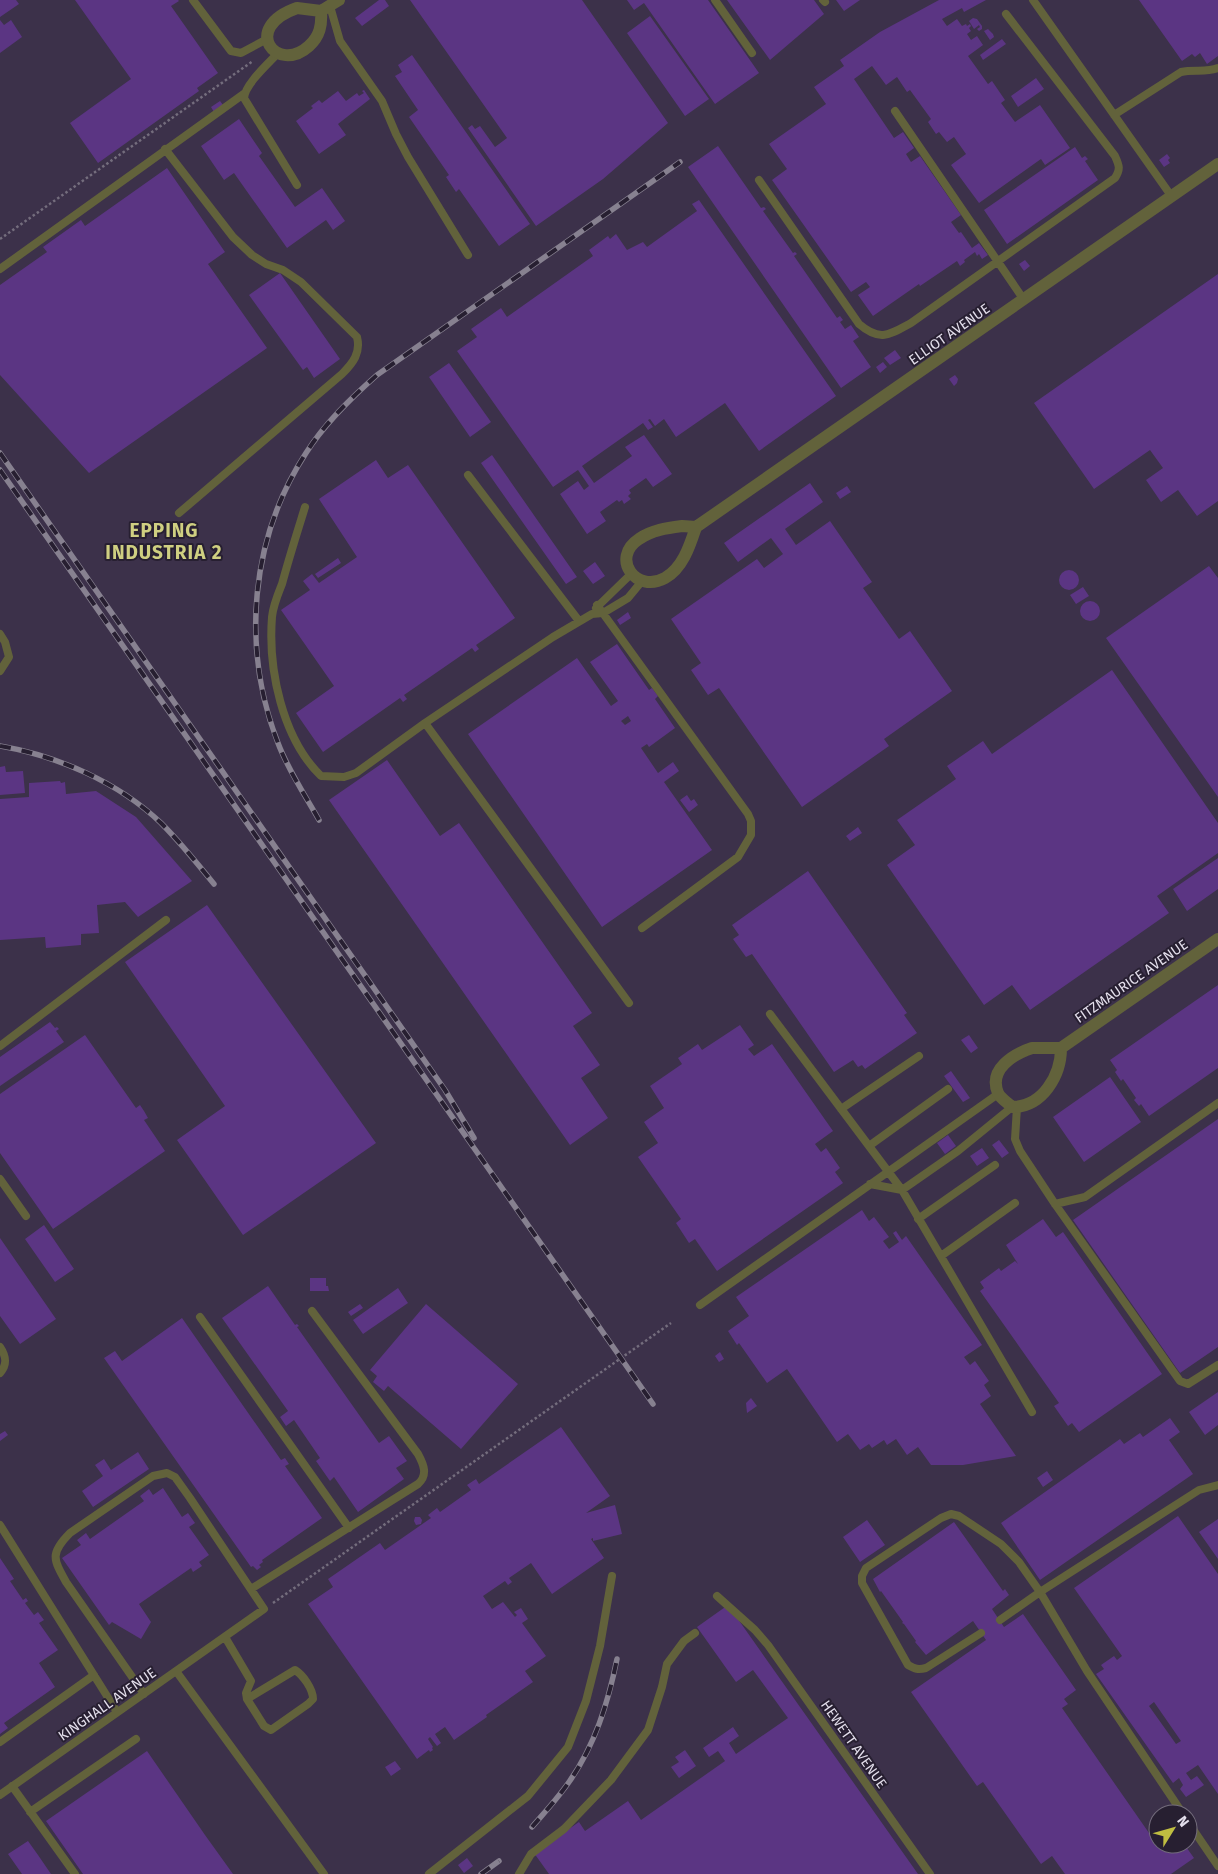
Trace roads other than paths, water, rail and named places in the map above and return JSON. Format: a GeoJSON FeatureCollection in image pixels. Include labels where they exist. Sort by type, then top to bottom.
{"type":"FeatureCollection","features":[{"type":"Feature","properties":{"kind":"street"},"geometry":{"type":"LineString","coordinates":[[330,6],[320,31],[306,49],[289,56],[272,47],[268,31],[272,23],[291,10],[330,6]]}},
{"type":"Feature","properties":{"kind":"street","name":"ELLIOT AVENUE"},"geometry":{"type":"LineString","coordinates":[[696,527],[1218,164]]}},
{"type":"Feature","properties":{"kind":"street"},"geometry":{"type":"LineString","coordinates":[[682,526],[696,527],[688,550],[672,572],[665,578],[656,581],[642,581],[631,574],[626,566],[627,556],[630,547],[637,540],[663,529],[682,526]]}},
{"type":"Feature","properties":{"kind":"street","name":"FITZMAURICE AVENUE"},"geometry":{"type":"LineString","coordinates":[[1061,1048],[1218,939]]}},
{"type":"Feature","properties":{"kind":"street"},"geometry":{"type":"LineString","coordinates":[[1032,1048],[1061,1048],[1059,1070],[1040,1096],[1015,1107],[998,1094],[996,1081],[998,1072],[1012,1057],[1032,1048]]}},
{"type":"Feature","properties":{"kind":"lane"},"geometry":{"type":"LineString","coordinates":[[193,0],[231,51],[242,53],[272,47]]}},
{"type":"Feature","properties":{"kind":"lane"},"geometry":{"type":"LineString","coordinates":[[715,0],[752,54]]}},
{"type":"Feature","properties":{"kind":"lane"},"geometry":{"type":"LineString","coordinates":[[1033,0],[1172,197]]}},
{"type":"Feature","properties":{"kind":"lane"},"geometry":{"type":"LineString","coordinates":[[330,6],[340,41],[382,101],[408,156],[468,255]]}},
{"type":"Feature","properties":{"kind":"lane"},"geometry":{"type":"LineString","coordinates":[[759,180],[859,324],[870,334],[881,336],[911,324],[1115,178],[1119,172],[1119,165],[1115,156],[1006,14]]}},
{"type":"Feature","properties":{"kind":"lane"},"geometry":{"type":"LineString","coordinates":[[0,269],[244,93],[272,47]]}},
{"type":"Feature","properties":{"kind":"lane"},"geometry":{"type":"LineString","coordinates":[[1114,114],[1182,72],[1189,70],[1211,71],[1218,68]]}},
{"type":"Feature","properties":{"kind":"lane"},"geometry":{"type":"LineString","coordinates":[[244,93],[244,98],[297,185]]}},
{"type":"Feature","properties":{"kind":"lane"},"geometry":{"type":"LineString","coordinates":[[895,111],[1024,300]]}},
{"type":"Feature","properties":{"kind":"lane"},"geometry":{"type":"LineString","coordinates":[[165,150],[232,237],[252,255],[266,264],[283,270],[301,282],[358,337],[359,345],[358,355],[342,374],[179,513]]}},
{"type":"Feature","properties":{"kind":"lane"},"geometry":{"type":"LineString","coordinates":[[468,475],[578,621]]}},
{"type":"Feature","properties":{"kind":"lane"},"geometry":{"type":"LineString","coordinates":[[305,507],[272,615],[272,659],[277,690],[300,752],[310,766],[321,776],[344,777],[356,773],[426,723],[578,621],[592,614],[603,612],[628,598],[642,581]]}},
{"type":"Feature","properties":{"kind":"lane"},"geometry":{"type":"LineString","coordinates":[[592,614],[597,605],[631,574]]}},
{"type":"Feature","properties":{"kind":"lane"},"geometry":{"type":"LineString","coordinates":[[597,605],[748,814],[751,821],[751,835],[738,857],[642,928]]}},
{"type":"Feature","properties":{"kind":"lane"},"geometry":{"type":"LineString","coordinates":[[0,634],[5,642],[9,657],[0,671]]}},
{"type":"Feature","properties":{"kind":"lane"},"geometry":{"type":"LineString","coordinates":[[426,723],[630,1003]]}},
{"type":"Feature","properties":{"kind":"lane"},"geometry":{"type":"LineString","coordinates":[[0,1046],[166,920]]}},
{"type":"Feature","properties":{"kind":"lane"},"geometry":{"type":"LineString","coordinates":[[770,1014],[902,1190],[1032,1412]]}},
{"type":"Feature","properties":{"kind":"lane"},"geometry":{"type":"LineString","coordinates":[[841,1109],[919,1056]]}},
{"type":"Feature","properties":{"kind":"lane"},"geometry":{"type":"LineString","coordinates":[[869,1146],[948,1089]]}},
{"type":"Feature","properties":{"kind":"lane"},"geometry":{"type":"LineString","coordinates":[[700,1305],[998,1094]]}},
{"type":"Feature","properties":{"kind":"lane"},"geometry":{"type":"LineString","coordinates":[[1055,1204],[1085,1197],[1218,1103]]}},
{"type":"Feature","properties":{"kind":"lane"},"geometry":{"type":"LineString","coordinates":[[870,1184],[902,1190],[958,1151],[1015,1107]]}},
{"type":"Feature","properties":{"kind":"lane"},"geometry":{"type":"LineString","coordinates":[[1015,1107],[1015,1139],[1018,1146],[1055,1204],[1180,1381],[1188,1384],[1218,1365]]}},
{"type":"Feature","properties":{"kind":"lane"},"geometry":{"type":"LineString","coordinates":[[918,1219],[995,1165]]}},
{"type":"Feature","properties":{"kind":"lane"},"geometry":{"type":"LineString","coordinates":[[0,1179],[26,1216]]}},
{"type":"Feature","properties":{"kind":"lane"},"geometry":{"type":"LineString","coordinates":[[941,1256],[1015,1203]]}},
{"type":"Feature","properties":{"kind":"lane"},"geometry":{"type":"LineString","coordinates":[[144,1694],[66,1582],[55,1563],[54,1554],[59,1543],[70,1533],[153,1476],[168,1473],[190,1498],[251,1589],[424,1480],[425,1474],[422,1460],[312,1310]]}},
{"type":"Feature","properties":{"kind":"lane"},"geometry":{"type":"LineString","coordinates":[[200,1317],[349,1528]]}},
{"type":"Feature","properties":{"kind":"lane"},"geometry":{"type":"LineString","coordinates":[[0,1347],[6,1355],[6,1363],[0,1373]]}},
{"type":"Feature","properties":{"kind":"lane"},"geometry":{"type":"LineString","coordinates":[[1000,1620],[1040,1592],[1199,1490],[1218,1485]]}},
{"type":"Feature","properties":{"kind":"lane"},"geometry":{"type":"LineString","coordinates":[[981,1633],[926,1668],[915,1669],[908,1665],[862,1583],[864,1571],[941,1518],[951,1514],[970,1522],[1011,1552],[1040,1592],[1087,1671],[1175,1804]]}},
{"type":"Feature","properties":{"kind":"lane"},"geometry":{"type":"LineString","coordinates":[[0,1525],[117,1712]]}},
{"type":"Feature","properties":{"kind":"lane"},"geometry":{"type":"LineString","coordinates":[[429,1874],[528,1796],[568,1747],[586,1701],[598,1655],[612,1576]]}},
{"type":"Feature","properties":{"kind":"lane","name":"KINGHALL AVENUE"},"geometry":{"type":"LineString","coordinates":[[0,1795],[264,1609],[251,1589]]}},
{"type":"Feature","properties":{"kind":"lane","name":"HEWETT AVENUE"},"geometry":{"type":"LineString","coordinates":[[717,1596],[755,1630],[786,1669],[930,1874]]}},
{"type":"Feature","properties":{"kind":"lane"},"geometry":{"type":"LineString","coordinates":[[519,1874],[531,1854],[564,1828],[611,1780],[648,1730],[662,1687],[667,1664],[684,1641],[695,1633]]}},
{"type":"Feature","properties":{"kind":"lane"},"geometry":{"type":"LineString","coordinates":[[227,1636],[251,1680],[246,1693],[247,1700],[264,1726],[271,1730],[308,1704],[313,1699],[313,1694],[295,1670],[247,1700]]}},
{"type":"Feature","properties":{"kind":"lane"},"geometry":{"type":"LineString","coordinates":[[176,1671],[324,1874]]}},
{"type":"Feature","properties":{"kind":"lane"},"geometry":{"type":"LineString","coordinates":[[0,1742],[94,1675]]}},
{"type":"Feature","properties":{"kind":"lane"},"geometry":{"type":"LineString","coordinates":[[30,1812],[136,1739]]}},
{"type":"Feature","properties":{"kind":"lane"},"geometry":{"type":"LineString","coordinates":[[12,1786],[75,1874]]}},
{"type":"Feature","properties":{"kind":"lane"},"geometry":{"type":"LineString","coordinates":[[1198,1837],[1218,1866]]}},
{"type":"Feature","properties":{"kind":"railway"},"geometry":{"type":"LineString","coordinates":[[319,820],[282,753],[266,707],[259,670],[256,632],[257,595],[263,558],[273,521],[287,486],[321,431],[377,375],[680,162]]}},
{"type":"Feature","properties":{"kind":"railway"},"geometry":{"type":"LineString","coordinates":[[0,453],[445,1090],[474,1138]]}},
{"type":"Feature","properties":{"kind":"railway"},"geometry":{"type":"LineString","coordinates":[[0,470],[653,1404]]}},
{"type":"Feature","properties":{"kind":"railway"},"geometry":{"type":"LineString","coordinates":[[0,746],[44,756],[65,764],[106,783],[126,795],[161,823],[214,884]]}},
{"type":"Feature","properties":{"kind":"railway"},"geometry":{"type":"LineString","coordinates":[[532,1827],[565,1788],[586,1753],[605,1707],[617,1659]]}},
{"type":"Feature","properties":{"kind":"railway"},"geometry":{"type":"LineString","coordinates":[[481,1874],[499,1861]]}},
{"type":"Feature","properties":{"kind":"district","name":"EPPING INDUSTRIA 2"},"geometry":{"type":"Point","coordinates":[164,541]}}]}
